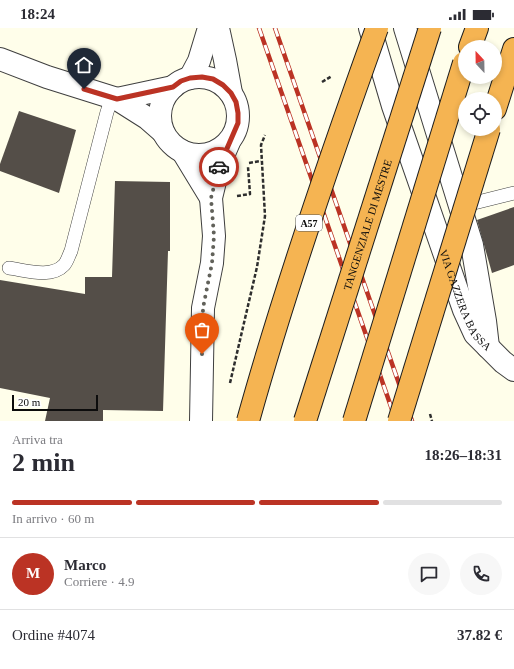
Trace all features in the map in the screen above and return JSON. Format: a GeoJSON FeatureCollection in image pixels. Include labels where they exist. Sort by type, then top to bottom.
{"type":"FeatureCollection","features":[{"type":"Feature","properties":{"kind":"highway","name":"A57"},"geometry":{"type":"LineString","coordinates":[[248,421],[264,362],[296,259],[377,28]]}},
{"type":"Feature","properties":{"kind":"highway","name":"TANGENZIALE DI MESTRE"},"geometry":{"type":"LineString","coordinates":[[305,421],[430,28]]}},
{"type":"Feature","properties":{"kind":"highway"},"geometry":{"type":"LineString","coordinates":[[472,40],[477,28]]}},
{"type":"Feature","properties":{"kind":"highway"},"geometry":{"type":"LineString","coordinates":[[500,92],[514,49]]}},
{"type":"Feature","properties":{"kind":"highway"},"geometry":{"type":"LineString","coordinates":[[354,421],[458,83]]}},
{"type":"Feature","properties":{"kind":"highway"},"geometry":{"type":"LineString","coordinates":[[399,421],[487,136]]}},
{"type":"Feature","properties":{"kind":"street"},"geometry":{"type":"LineString","coordinates":[[163,132],[160,116],[164,100],[200,61],[209,28]]}},
{"type":"Feature","properties":{"kind":"street"},"geometry":{"type":"LineString","coordinates":[[218,28],[231,93]]}},
{"type":"Feature","properties":{"kind":"street","name":"VIA GAZZERA BASSA"},"geometry":{"type":"LineString","coordinates":[[370,28],[393,106],[464,310],[475,334],[488,347]]}},
{"type":"Feature","properties":{"kind":"street","name":"VIA GAZZERA BASSA"},"geometry":{"type":"LineString","coordinates":[[405,28],[472,245],[488,347]]}},
{"type":"Feature","properties":{"kind":"street"},"geometry":{"type":"LineString","coordinates":[[0,59],[47,77],[115,99],[147,118],[163,132],[175,147],[183,152],[199,155],[215,152],[229,142]]}},
{"type":"Feature","properties":{"kind":"street"},"geometry":{"type":"LineString","coordinates":[[115,99],[202,77],[213,79],[223,85],[231,93],[236,102],[238,123],[219,165],[211,198],[214,236],[212,263],[203,308],[201,421]]}},
{"type":"Feature","properties":{"kind":"street"},"geometry":{"type":"LineString","coordinates":[[183,152],[211,198]]}},
{"type":"Feature","properties":{"kind":"street"},"geometry":{"type":"LineString","coordinates":[[488,347],[503,362],[514,370]]}},
{"type":"Feature","properties":{"kind":"lane"},"geometry":{"type":"LineString","coordinates":[[9,268],[45,273],[53,272],[64,265],[72,251],[107,112],[115,99]]}},
{"type":"Feature","properties":{"kind":"lane"},"geometry":{"type":"LineString","coordinates":[[460,207],[514,193]]}},
{"type":"Feature","properties":{"kind":"path"},"geometry":{"type":"LineString","coordinates":[[229,384],[257,267],[265,216],[261,145],[265,135]]}},
{"type":"Feature","properties":{"kind":"path"},"geometry":{"type":"LineString","coordinates":[[250,194],[248,164],[261,161]]}},
{"type":"Feature","properties":{"kind":"building"},"geometry":{"type":"Polygon","coordinates":[[[19,111],[76,130],[59,193],[0,171],[0,164],[19,111]]]}},
{"type":"Feature","properties":{"kind":"building"},"geometry":{"type":"Polygon","coordinates":[[[115,181],[170,182],[170,251],[168,251],[163,411],[103,410],[103,421],[45,421],[50,398],[0,388],[0,280],[85,294],[85,277],[112,277],[115,181]]]}},
{"type":"Feature","properties":{"kind":"building"},"geometry":{"type":"Polygon","coordinates":[[[514,207],[514,265],[492,273],[477,220],[514,207]]]}},
{"type":"Feature","properties":{"kind":"railway"},"geometry":{"type":"LineString","coordinates":[[259,28],[396,421]]}},
{"type":"Feature","properties":{"kind":"railway"},"geometry":{"type":"LineString","coordinates":[[275,28],[412,421]]}},
{"type":"Feature","properties":{"kind":"way so far"},"geometry":{"type":"LineString","coordinates":[[202,354],[203,308],[212,263],[214,236],[211,198],[219,167]]}},
{"type":"Feature","properties":{"kind":"route"},"geometry":{"type":"LineString","coordinates":[[84,89],[117,99],[173,87],[181,81],[190,78],[202,77],[213,79],[223,85],[231,93],[236,102],[238,113],[238,123],[219,167]]}}]}
